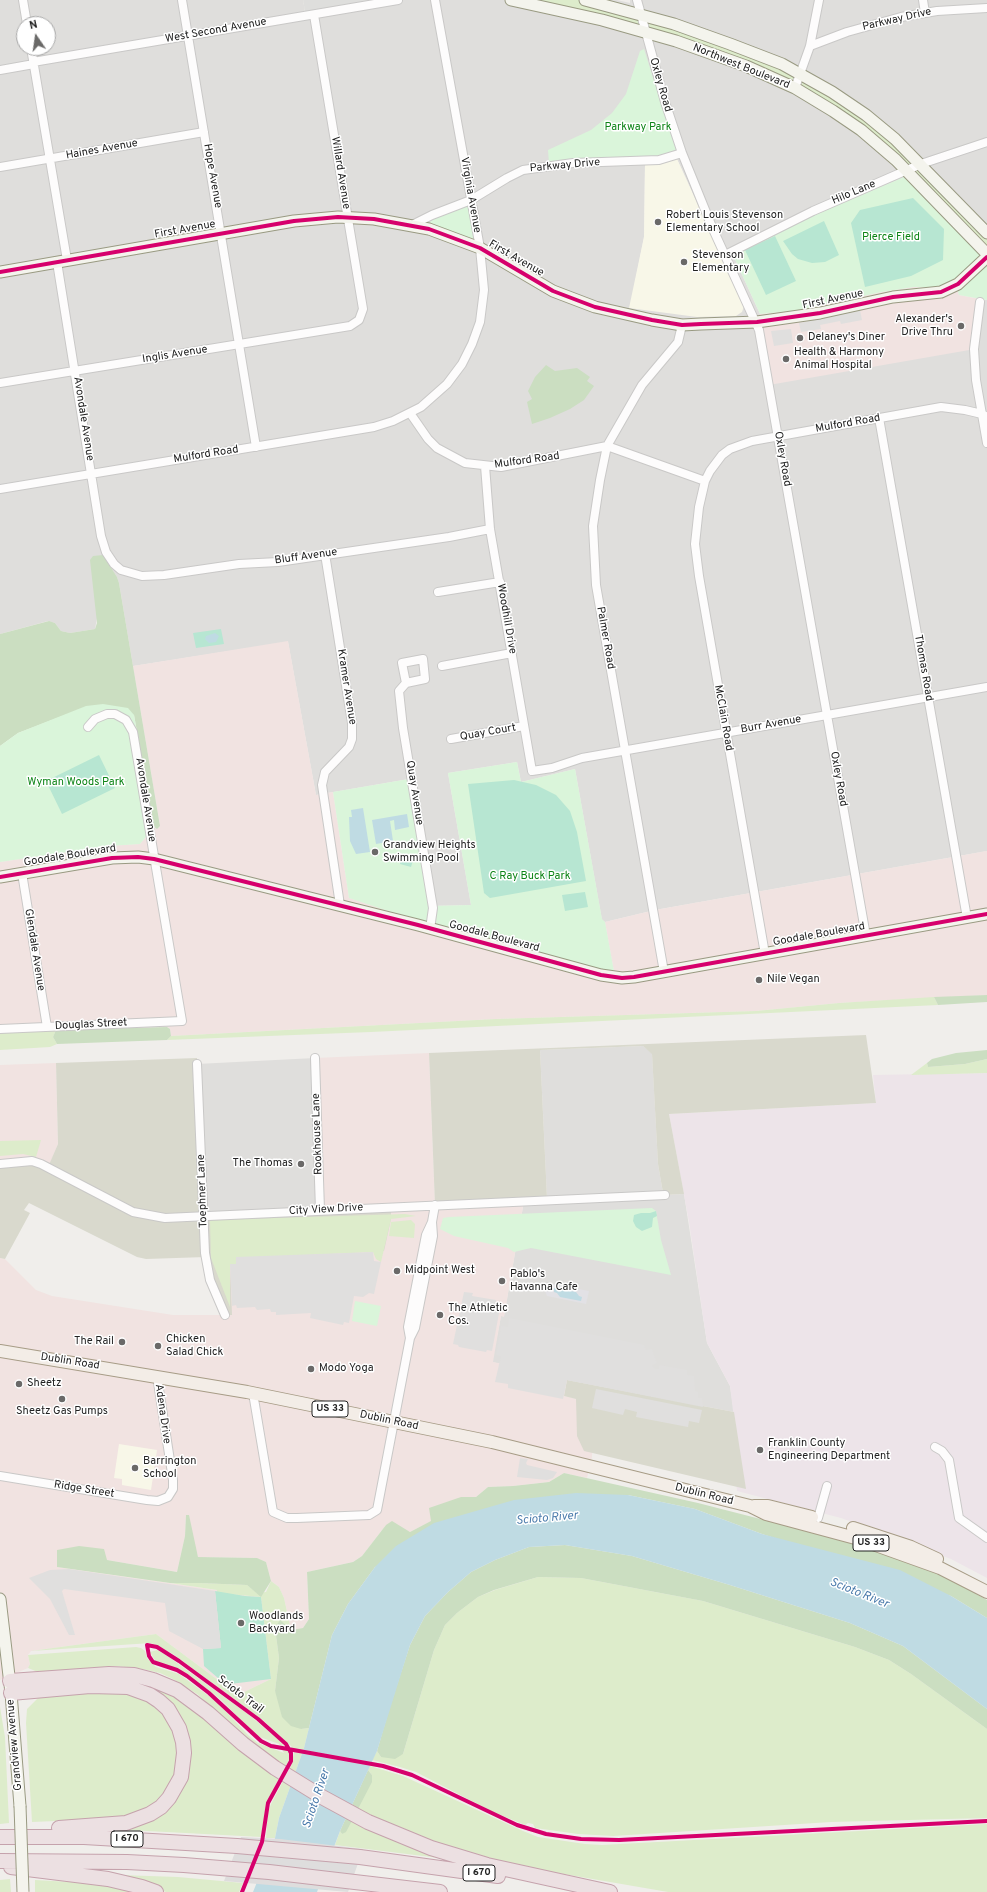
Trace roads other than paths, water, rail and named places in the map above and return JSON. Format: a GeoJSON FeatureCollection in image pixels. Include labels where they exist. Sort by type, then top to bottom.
{"type":"FeatureCollection","features":[{"type":"Feature","properties":{"kind":"highway"},"geometry":{"type":"LineString","coordinates":[[5,1687],[109,1674],[134,1675],[153,1680],[177,1690],[208,1713],[243,1744],[275,1768],[322,1797],[368,1822],[431,1848],[487,1865],[610,1892]]}},
{"type":"Feature","properties":{"kind":"highway"},"geometry":{"type":"LineString","coordinates":[[5,1687],[128,1686],[139,1690],[159,1701],[168,1709],[179,1728],[184,1753],[181,1777],[176,1788],[161,1807],[150,1814],[126,1823],[58,1828],[17,1836]]}},
{"type":"Feature","properties":{"kind":"highway","name":"I 670"},"geometry":{"type":"LineString","coordinates":[[0,1837],[17,1836],[122,1839],[237,1846],[360,1857],[597,1892]]}},
{"type":"Feature","properties":{"kind":"highway","name":"I 670"},"geometry":{"type":"LineString","coordinates":[[0,1862],[127,1862],[228,1869],[352,1881],[440,1892]]}},
{"type":"Feature","properties":{"kind":"highway"},"geometry":{"type":"LineString","coordinates":[[0,1865],[26,1870],[108,1879],[156,1892]]}},
{"type":"Feature","properties":{"kind":"main road","name":"Northwest Boulevard"},"geometry":{"type":"LineString","coordinates":[[511,0],[602,20],[676,41],[746,66],[795,88],[861,130],[896,160],[987,254]]}},
{"type":"Feature","properties":{"kind":"main road","name":"Northwest Boulevard"},"geometry":{"type":"LineString","coordinates":[[585,0],[642,15],[730,44],[782,64],[801,74],[866,114],[921,164],[987,233]]}},
{"type":"Feature","properties":{"kind":"main road","name":"First Avenue"},"geometry":{"type":"LineString","coordinates":[[0,272],[309,219],[374,219],[412,225],[480,248],[553,291],[595,308],[652,320],[682,324],[756,322],[820,313],[893,297],[941,292],[958,284],[987,257]]}},
{"type":"Feature","properties":{"kind":"main road","name":"Goodale Boulevard"},"geometry":{"type":"LineString","coordinates":[[0,877],[112,858],[138,857],[154,859],[340,905],[601,975],[628,978],[987,914]]}},
{"type":"Feature","properties":{"kind":"main road","name":"Dublin Road"},"geometry":{"type":"LineString","coordinates":[[0,1351],[253,1393],[492,1442],[750,1506],[766,1514],[859,1538],[940,1568],[987,1592]]}},
{"type":"Feature","properties":{"kind":"main road","name":"Dublin Road"},"geometry":{"type":"LineString","coordinates":[[750,1506],[768,1506],[818,1518],[911,1547],[987,1583]]}},
{"type":"Feature","properties":{"kind":"main road","name":"Grandview Avenue"},"geometry":{"type":"LineString","coordinates":[[0,1599],[5,1687],[20,1806],[24,1892]]}},
{"type":"Feature","properties":{"kind":"street"},"geometry":{"type":"LineString","coordinates":[[23,0],[26,16]]}},
{"type":"Feature","properties":{"kind":"street","name":"Hope Avenue"},"geometry":{"type":"LineString","coordinates":[[182,0],[256,447]]}},
{"type":"Feature","properties":{"kind":"street","name":"West Second Avenue"},"geometry":{"type":"LineString","coordinates":[[0,70],[398,0]]}},
{"type":"Feature","properties":{"kind":"street","name":"Virginia Avenue"},"geometry":{"type":"LineString","coordinates":[[410,413],[421,407],[447,384],[462,364],[472,344],[480,322],[484,290],[480,248],[435,0]]}},
{"type":"Feature","properties":{"kind":"street","name":"Oxley Road"},"geometry":{"type":"LineString","coordinates":[[637,0],[665,102],[682,153],[701,203],[756,322],[778,436],[866,936]]}},
{"type":"Feature","properties":{"kind":"street"},"geometry":{"type":"LineString","coordinates":[[795,88],[810,46],[818,0]]}},
{"type":"Feature","properties":{"kind":"street"},"geometry":{"type":"LineString","coordinates":[[923,0],[925,13]]}},
{"type":"Feature","properties":{"kind":"street","name":"Parkway Drive"},"geometry":{"type":"LineString","coordinates":[[810,46],[877,23],[925,13],[987,8]]}},
{"type":"Feature","properties":{"kind":"street","name":"Willard Avenue"},"geometry":{"type":"LineString","coordinates":[[314,15],[363,309],[359,320],[350,326]]}},
{"type":"Feature","properties":{"kind":"street","name":"Avondale Avenue"},"geometry":{"type":"LineString","coordinates":[[32,56],[50,159],[75,371],[104,547],[114,564],[121,570]]}},
{"type":"Feature","properties":{"kind":"street","name":"Haines Avenue"},"geometry":{"type":"LineString","coordinates":[[0,167],[204,132]]}},
{"type":"Feature","properties":{"kind":"street","name":"Hilo Lane"},"geometry":{"type":"LineString","coordinates":[[725,255],[813,211],[921,164],[987,142]]}},
{"type":"Feature","properties":{"kind":"street","name":"Parkway Drive"},"geometry":{"type":"LineString","coordinates":[[412,225],[432,215],[471,200],[523,170],[566,164],[659,160],[682,153]]}},
{"type":"Feature","properties":{"kind":"street"},"geometry":{"type":"LineString","coordinates":[[980,302],[974,349],[976,380],[984,416],[987,443]]}},
{"type":"Feature","properties":{"kind":"street","name":"Palmer Road"},"geometry":{"type":"LineString","coordinates":[[664,972],[596,585],[593,557],[593,526],[600,480],[608,446],[642,385],[678,342],[682,324]]}},
{"type":"Feature","properties":{"kind":"street","name":"Inglis Avenue"},"geometry":{"type":"LineString","coordinates":[[0,383],[350,326]]}},
{"type":"Feature","properties":{"kind":"street","name":"Mulford Road"},"geometry":{"type":"LineString","coordinates":[[705,481],[717,461],[730,449],[752,441],[941,407],[984,416]]}},
{"type":"Feature","properties":{"kind":"street","name":"Mulford Road"},"geometry":{"type":"LineString","coordinates":[[0,489],[374,428],[410,413],[428,439],[437,448],[466,463],[485,466],[509,465],[608,446]]}},
{"type":"Feature","properties":{"kind":"street","name":"Thomas Road"},"geometry":{"type":"LineString","coordinates":[[879,418],[966,918]]}},
{"type":"Feature","properties":{"kind":"street"},"geometry":{"type":"LineString","coordinates":[[608,446],[705,481]]}},
{"type":"Feature","properties":{"kind":"street","name":"Woodhill Drive"},"geometry":{"type":"LineString","coordinates":[[485,466],[490,529],[532,771]]}},
{"type":"Feature","properties":{"kind":"street","name":"McClain Road"},"geometry":{"type":"LineString","coordinates":[[705,481],[699,507],[695,544],[698,576],[764,954]]}},
{"type":"Feature","properties":{"kind":"street","name":"Bluff Avenue"},"geometry":{"type":"LineString","coordinates":[[121,570],[131,574],[152,577],[239,564],[278,562],[449,537],[490,529]]}},
{"type":"Feature","properties":{"kind":"street","name":"Kramer Avenue"},"geometry":{"type":"LineString","coordinates":[[325,554],[352,723],[352,739],[349,747],[331,765],[323,778],[323,793],[340,905]]}},
{"type":"Feature","properties":{"kind":"street"},"geometry":{"type":"LineString","coordinates":[[438,592],[500,582]]}},
{"type":"Feature","properties":{"kind":"street"},"geometry":{"type":"LineString","coordinates":[[442,666],[512,653]]}},
{"type":"Feature","properties":{"kind":"street","name":"Quay Avenue"},"geometry":{"type":"LineString","coordinates":[[406,683],[399,691],[402,721],[433,908],[430,929]]}},
{"type":"Feature","properties":{"kind":"street","name":"Burr Avenue"},"geometry":{"type":"LineString","coordinates":[[532,771],[552,768],[582,758],[987,687]]}},
{"type":"Feature","properties":{"kind":"street","name":"Avondale Avenue"},"geometry":{"type":"LineString","coordinates":[[88,727],[95,719],[107,714],[121,716],[126,720],[131,728],[137,747],[154,859],[182,1021]]}},
{"type":"Feature","properties":{"kind":"street","name":"Quay Court"},"geometry":{"type":"LineString","coordinates":[[451,739],[524,726]]}},
{"type":"Feature","properties":{"kind":"street","name":"Glendale Avenue"},"geometry":{"type":"LineString","coordinates":[[22,873],[47,1027]]}},
{"type":"Feature","properties":{"kind":"street","name":"Douglas Street"},"geometry":{"type":"LineString","coordinates":[[0,1029],[182,1021]]}},
{"type":"Feature","properties":{"kind":"street","name":"Rookhouse Lane"},"geometry":{"type":"LineString","coordinates":[[315,1058],[320,1210]]}},
{"type":"Feature","properties":{"kind":"street","name":"Toephner Lane"},"geometry":{"type":"LineString","coordinates":[[197,1064],[207,1268],[225,1315]]}},
{"type":"Feature","properties":{"kind":"street","name":"City View Drive"},"geometry":{"type":"LineString","coordinates":[[0,1164],[32,1161],[41,1164],[133,1212],[165,1218],[665,1195]]}},
{"type":"Feature","properties":{"kind":"street"},"geometry":{"type":"LineString","coordinates":[[253,1393],[273,1512],[287,1518],[297,1518],[369,1515],[374,1512],[378,1507],[410,1338],[415,1328],[424,1266],[433,1236],[432,1222],[435,1205]]}},
{"type":"Feature","properties":{"kind":"street","name":"Adena Drive"},"geometry":{"type":"LineString","coordinates":[[157,1376],[173,1480],[173,1489],[168,1497]]}},
{"type":"Feature","properties":{"kind":"street"},"geometry":{"type":"LineString","coordinates":[[935,1447],[942,1451],[949,1460],[959,1518],[987,1538]]}},
{"type":"Feature","properties":{"kind":"street","name":"Ridge Street"},"geometry":{"type":"LineString","coordinates":[[0,1476],[147,1500],[158,1501],[168,1497]]}},
{"type":"Feature","properties":{"kind":"street"},"geometry":{"type":"LineString","coordinates":[[818,1518],[827,1486]]}},
{"type":"Feature","properties":{"kind":"water"},"geometry":{"type":"Polygon","coordinates":[[[215,633],[219,636],[216,642],[209,643],[205,639],[206,636],[215,633]]]}},
{"type":"Feature","properties":{"kind":"water"},"geometry":{"type":"Polygon","coordinates":[[[363,808],[370,852],[356,854],[350,841],[349,817],[352,817],[351,810],[363,808]]]}},
{"type":"Feature","properties":{"kind":"water"},"geometry":{"type":"Polygon","coordinates":[[[407,814],[409,827],[395,830],[394,820],[390,821],[393,841],[376,844],[372,820],[407,814]]]}},
{"type":"Feature","properties":{"kind":"water"},"geometry":{"type":"Polygon","coordinates":[[[554,1288],[576,1292],[582,1297],[581,1301],[560,1297],[554,1292],[554,1288]]]}},
{"type":"Feature","properties":{"kind":"water","name":"Scioto River"},"geometry":{"type":"Polygon","coordinates":[[[576,1493],[628,1495],[695,1509],[762,1534],[900,1570],[951,1596],[987,1618],[987,1709],[903,1646],[850,1623],[632,1556],[565,1545],[529,1547],[495,1560],[471,1572],[448,1592],[425,1616],[410,1645],[377,1751],[340,1831],[317,1892],[253,1892],[275,1838],[279,1818],[304,1748],[332,1635],[348,1604],[375,1567],[396,1546],[434,1523],[514,1500],[576,1493]]]}},
{"type":"Feature","properties":{"kind":"place","name":"Robert Louis Stevenson Elementary School"},"geometry":{"type":"Point","coordinates":[658,222]}},
{"type":"Feature","properties":{"kind":"place","name":"Stevenson Elementary"},"geometry":{"type":"Point","coordinates":[684,262]}},
{"type":"Feature","properties":{"kind":"place","name":"Alexander's Drive Thru"},"geometry":{"type":"Point","coordinates":[961,326]}},
{"type":"Feature","properties":{"kind":"place","name":"Delaney's Diner"},"geometry":{"type":"Point","coordinates":[800,338]}},
{"type":"Feature","properties":{"kind":"place","name":"Health & Harmony Animal Hospital"},"geometry":{"type":"Point","coordinates":[786,359]}},
{"type":"Feature","properties":{"kind":"place","name":"Grandview Heights Swimming Pool"},"geometry":{"type":"Point","coordinates":[375,852]}},
{"type":"Feature","properties":{"kind":"place","name":"Nile Vegan"},"geometry":{"type":"Point","coordinates":[759,980]}},
{"type":"Feature","properties":{"kind":"place","name":"The Thomas"},"geometry":{"type":"Point","coordinates":[301,1164]}},
{"type":"Feature","properties":{"kind":"place","name":"Midpoint West"},"geometry":{"type":"Point","coordinates":[397,1271]}},
{"type":"Feature","properties":{"kind":"place","name":"Pablo's Havanna Cafe"},"geometry":{"type":"Point","coordinates":[502,1281]}},
{"type":"Feature","properties":{"kind":"place","name":"The Athletic Cos."},"geometry":{"type":"Point","coordinates":[440,1315]}},
{"type":"Feature","properties":{"kind":"place","name":"The Rail"},"geometry":{"type":"Point","coordinates":[122,1342]}},
{"type":"Feature","properties":{"kind":"place","name":"Chicken Salad Chick"},"geometry":{"type":"Point","coordinates":[158,1346]}},
{"type":"Feature","properties":{"kind":"place","name":"Modo Yoga"},"geometry":{"type":"Point","coordinates":[311,1369]}},
{"type":"Feature","properties":{"kind":"place","name":"Sheetz"},"geometry":{"type":"Point","coordinates":[19,1384]}},
{"type":"Feature","properties":{"kind":"place","name":"Sheetz Gas Pumps"},"geometry":{"type":"Point","coordinates":[62,1399]}},
{"type":"Feature","properties":{"kind":"place","name":"Franklin County Engineering Department"},"geometry":{"type":"Point","coordinates":[760,1450]}},
{"type":"Feature","properties":{"kind":"place","name":"Barrington School"},"geometry":{"type":"Point","coordinates":[135,1468]}},
{"type":"Feature","properties":{"kind":"place","name":"Woodlands Backyard"},"geometry":{"type":"Point","coordinates":[241,1623]}},
{"type":"Feature","properties":{"kind":"park label","name":"Parkway Park"},"geometry":{"type":"Point","coordinates":[638,128]}},
{"type":"Feature","properties":{"kind":"park label","name":"Pierce Field"},"geometry":{"type":"Point","coordinates":[891,238]}},
{"type":"Feature","properties":{"kind":"park label","name":"Wyman Woods Park"},"geometry":{"type":"Point","coordinates":[76,783]}},
{"type":"Feature","properties":{"kind":"park label","name":"C Ray Buck Park"},"geometry":{"type":"Point","coordinates":[530,877]}}]}
